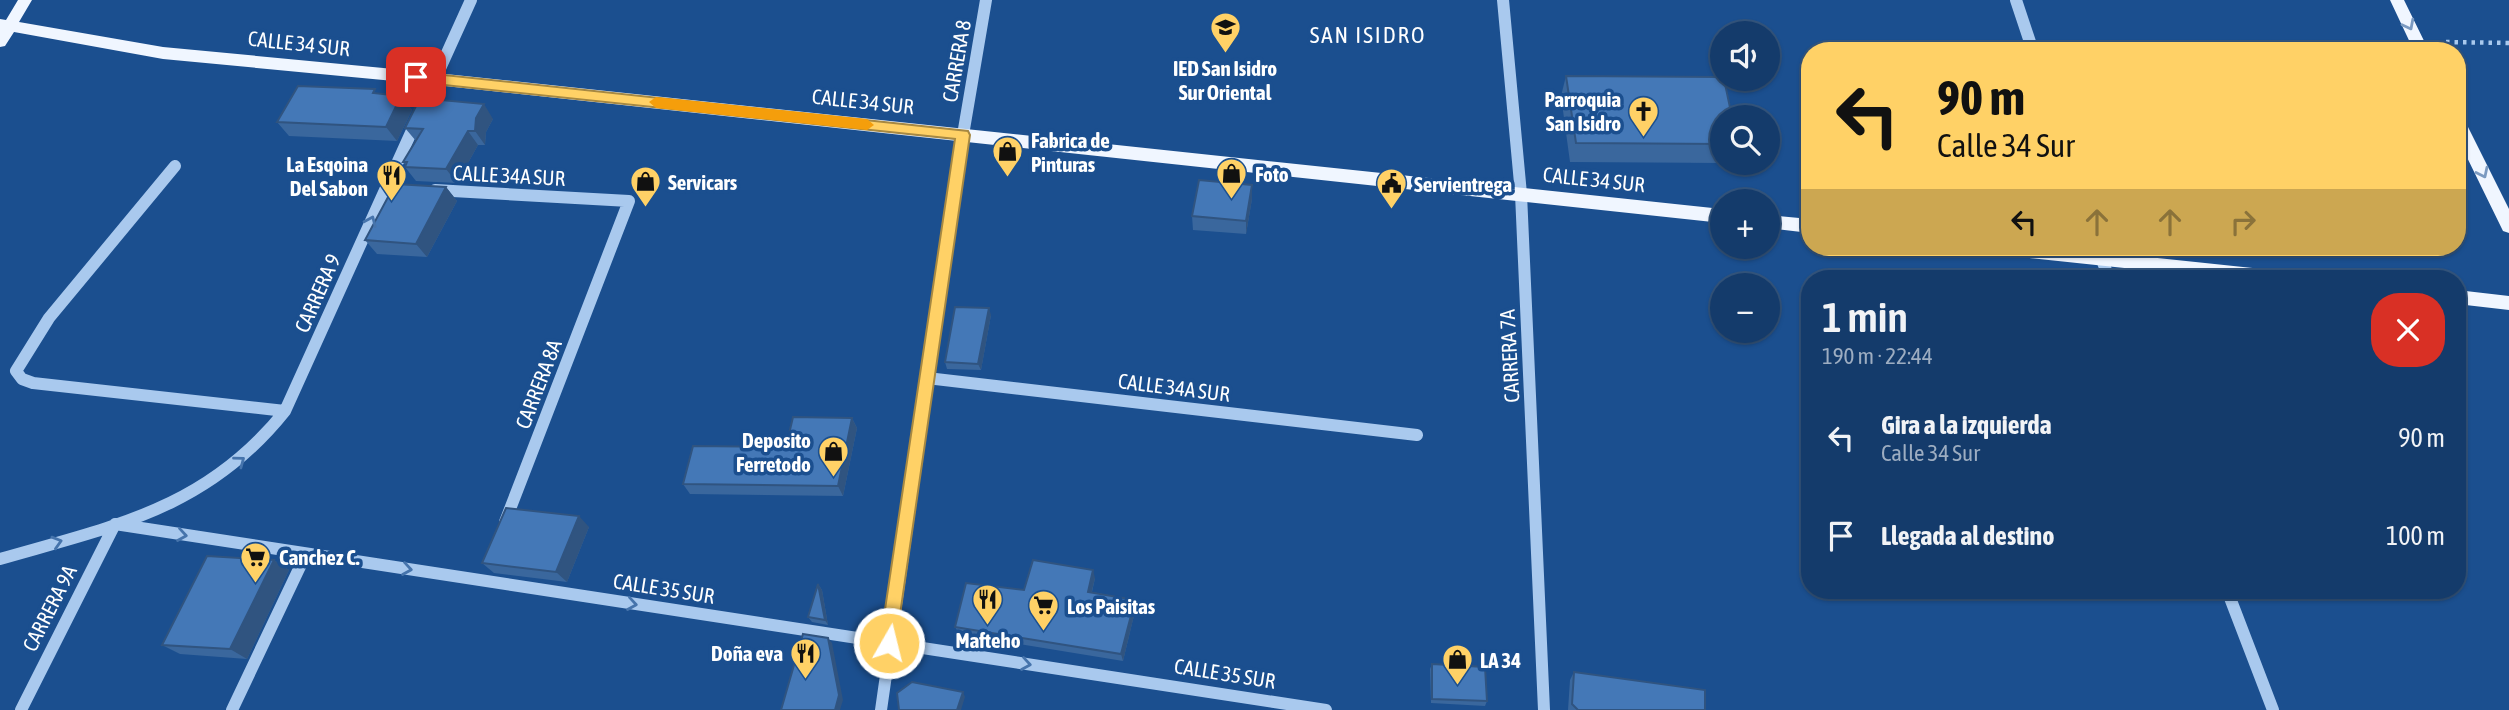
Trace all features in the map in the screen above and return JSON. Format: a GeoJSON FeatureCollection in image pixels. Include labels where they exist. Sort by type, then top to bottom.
{"type":"FeatureCollection","features":[{"type":"Feature","properties":{"kind":"main road"},"geometry":{"type":"LineString","coordinates":[[0,42],[5,25],[25,0]]}},
{"type":"Feature","properties":{"kind":"main road"},"geometry":{"type":"LineString","coordinates":[[2397,0],[2418,42]]}},
{"type":"Feature","properties":{"kind":"main road","name":"CALLE 34 SUR"},"geometry":{"type":"LineString","coordinates":[[5,25],[163,53],[436,79],[1710,215]]}},
{"type":"Feature","properties":{"kind":"main road"},"geometry":{"type":"LineString","coordinates":[[2466,139],[2509,226]]}},
{"type":"Feature","properties":{"kind":"main road"},"geometry":{"type":"LineString","coordinates":[[1780,223],[1801,225]]}},
{"type":"Feature","properties":{"kind":"main road"},"geometry":{"type":"LineString","coordinates":[[2121,256],[2223,270]]}},
{"type":"Feature","properties":{"kind":"main road"},"geometry":{"type":"LineString","coordinates":[[2466,298],[2509,303]]}},
{"type":"Feature","properties":{"kind":"street","name":"CARRERA 9"},"geometry":{"type":"LineString","coordinates":[[115,524],[164,508],[216,478],[245,458],[270,434],[285,411],[471,0]]}},
{"type":"Feature","properties":{"kind":"street","name":"CARRERA 8"},"geometry":{"type":"LineString","coordinates":[[881,710],[927,378],[986,0]]}},
{"type":"Feature","properties":{"kind":"street","name":"CARRERA 7A"},"geometry":{"type":"LineString","coordinates":[[1503,0],[1521,194],[1544,710]]}},
{"type":"Feature","properties":{"kind":"street"},"geometry":{"type":"LineString","coordinates":[[2016,0],[2030,42]]}},
{"type":"Feature","properties":{"kind":"street"},"geometry":{"type":"LineString","coordinates":[[176,166],[49,318],[16,371],[22,379],[33,383],[285,411]]}},
{"type":"Feature","properties":{"kind":"street"},"geometry":{"type":"LineString","coordinates":[[386,188],[400,188]]}},
{"type":"Feature","properties":{"kind":"street","name":"CALLE 34A SUR"},"geometry":{"type":"LineString","coordinates":[[427,190],[629,201]]}},
{"type":"Feature","properties":{"kind":"street","name":"CARRERA 8A"},"geometry":{"type":"LineString","coordinates":[[501,530],[629,201]]}},
{"type":"Feature","properties":{"kind":"street","name":"CALLE 34A SUR"},"geometry":{"type":"LineString","coordinates":[[927,378],[1417,435]]}},
{"type":"Feature","properties":{"kind":"street","name":"CALLE 35 SUR"},"geometry":{"type":"LineString","coordinates":[[0,559],[115,524],[306,554],[484,574],[889,643],[1326,710]]}},
{"type":"Feature","properties":{"kind":"street","name":"CARRERA 9A"},"geometry":{"type":"LineString","coordinates":[[21,710],[115,524]]}},
{"type":"Feature","properties":{"kind":"street"},"geometry":{"type":"LineString","coordinates":[[232,710],[306,554]]}},
{"type":"Feature","properties":{"kind":"street"},"geometry":{"type":"LineString","coordinates":[[2230,599],[2273,710]]}},
{"type":"Feature","properties":{"kind":"path"},"geometry":{"type":"LineString","coordinates":[[2466,44],[2509,43]]}},
{"type":"Feature","properties":{"kind":"building","name":"Parroquia San Isidro"},"geometry":{"type":"Polygon","coordinates":[[[1566,76],[1710,77],[1710,91],[1727,91],[1729,105],[1710,105],[1710,144],[1576,143],[1566,76]]]}},
{"type":"Feature","properties":{"kind":"building"},"geometry":{"type":"Polygon","coordinates":[[[298,86],[375,89],[373,93],[401,96],[386,127],[277,122],[298,86]]]}},
{"type":"Feature","properties":{"kind":"building"},"geometry":{"type":"Polygon","coordinates":[[[420,98],[484,104],[476,118],[475,131],[468,131],[446,169],[405,167],[407,162],[403,162],[423,129],[405,128],[420,98]]]}},
{"type":"Feature","properties":{"kind":"building"},"geometry":{"type":"Polygon","coordinates":[[[1199,180],[1252,185],[1246,221],[1192,216],[1199,180]]]}},
{"type":"Feature","properties":{"kind":"building"},"geometry":{"type":"Polygon","coordinates":[[[395,184],[446,187],[416,244],[365,240],[395,184]]]}},
{"type":"Feature","properties":{"kind":"building"},"geometry":{"type":"Polygon","coordinates":[[[955,307],[989,308],[978,364],[945,362],[955,307]]]}},
{"type":"Feature","properties":{"kind":"building"},"geometry":{"type":"Polygon","coordinates":[[[793,417],[852,418],[838,486],[683,484],[693,446],[786,447],[793,417]]]}},
{"type":"Feature","properties":{"kind":"building"},"geometry":{"type":"Polygon","coordinates":[[[506,508],[579,516],[556,572],[482,563],[506,508]]]}},
{"type":"Feature","properties":{"kind":"building"},"geometry":{"type":"Polygon","coordinates":[[[207,556],[274,560],[230,649],[162,645],[207,556]]]}},
{"type":"Feature","properties":{"kind":"building"},"geometry":{"type":"Polygon","coordinates":[[[1033,560],[1093,570],[1088,592],[1135,600],[1121,654],[955,627],[966,583],[1024,590],[1033,560]]]}},
{"type":"Feature","properties":{"kind":"building"},"geometry":{"type":"Polygon","coordinates":[[[818,584],[825,620],[808,617],[818,584]]]}},
{"type":"Feature","properties":{"kind":"building"},"geometry":{"type":"Polygon","coordinates":[[[803,634],[828,638],[839,695],[835,710],[781,710],[803,634]]]}},
{"type":"Feature","properties":{"kind":"building","name":"LA 34"},"geometry":{"type":"Polygon","coordinates":[[[1432,664],[1485,667],[1487,701],[1432,699],[1432,664]]]}},
{"type":"Feature","properties":{"kind":"building"},"geometry":{"type":"Polygon","coordinates":[[[1574,672],[1705,690],[1705,710],[1578,710],[1572,704],[1574,672]]]}},
{"type":"Feature","properties":{"kind":"building"},"geometry":{"type":"Polygon","coordinates":[[[912,682],[963,692],[957,710],[899,710],[897,693],[912,682]]]}},
{"type":"Feature","properties":{"kind":"slow traffic"},"geometry":{"type":"LineString","coordinates":[[656,102],[867,125]]}},
{"type":"Feature","properties":{"kind":"place","name":"IED San Isidro Sur Oriental"},"geometry":{"type":"Point","coordinates":[1225,55]}},
{"type":"Feature","properties":{"kind":"place","name":"Parroquia San Isidro"},"geometry":{"type":"Point","coordinates":[1644,138]}},
{"type":"Feature","properties":{"kind":"place","name":"Fabrica de Pinturas"},"geometry":{"type":"Point","coordinates":[1008,179]}},
{"type":"Feature","properties":{"kind":"place","name":"Foto"},"geometry":{"type":"Point","coordinates":[1232,201]}},
{"type":"Feature","properties":{"kind":"place","name":"La Esqoina Del Sabon"},"geometry":{"type":"Point","coordinates":[391,203]}},
{"type":"Feature","properties":{"kind":"place","name":"Servicars"},"geometry":{"type":"Point","coordinates":[645,209]}},
{"type":"Feature","properties":{"kind":"place","name":"Servientrega"},"geometry":{"type":"Point","coordinates":[1391,211]}},
{"type":"Feature","properties":{"kind":"place","name":"Deposito Ferretodo"},"geometry":{"type":"Point","coordinates":[834,479]}},
{"type":"Feature","properties":{"kind":"place","name":"Canchez C."},"geometry":{"type":"Point","coordinates":[256,584]}},
{"type":"Feature","properties":{"kind":"place","name":"Mafteho"},"geometry":{"type":"Point","coordinates":[988,627]}},
{"type":"Feature","properties":{"kind":"place","name":"Los Paisitas"},"geometry":{"type":"Point","coordinates":[1044,633]}},
{"type":"Feature","properties":{"kind":"place","name":"Doña eva"},"geometry":{"type":"Point","coordinates":[806,680]}},
{"type":"Feature","properties":{"kind":"place","name":"LA 34"},"geometry":{"type":"Point","coordinates":[1457,687]}},
{"type":"Feature","properties":{"kind":"district","name":"SAN ISIDRO"},"geometry":{"type":"Point","coordinates":[1368,35]}},
{"type":"Feature","properties":{"kind":"route"},"geometry":{"type":"LineString","coordinates":[[416,77],[963,135],[889,643]]}}]}
